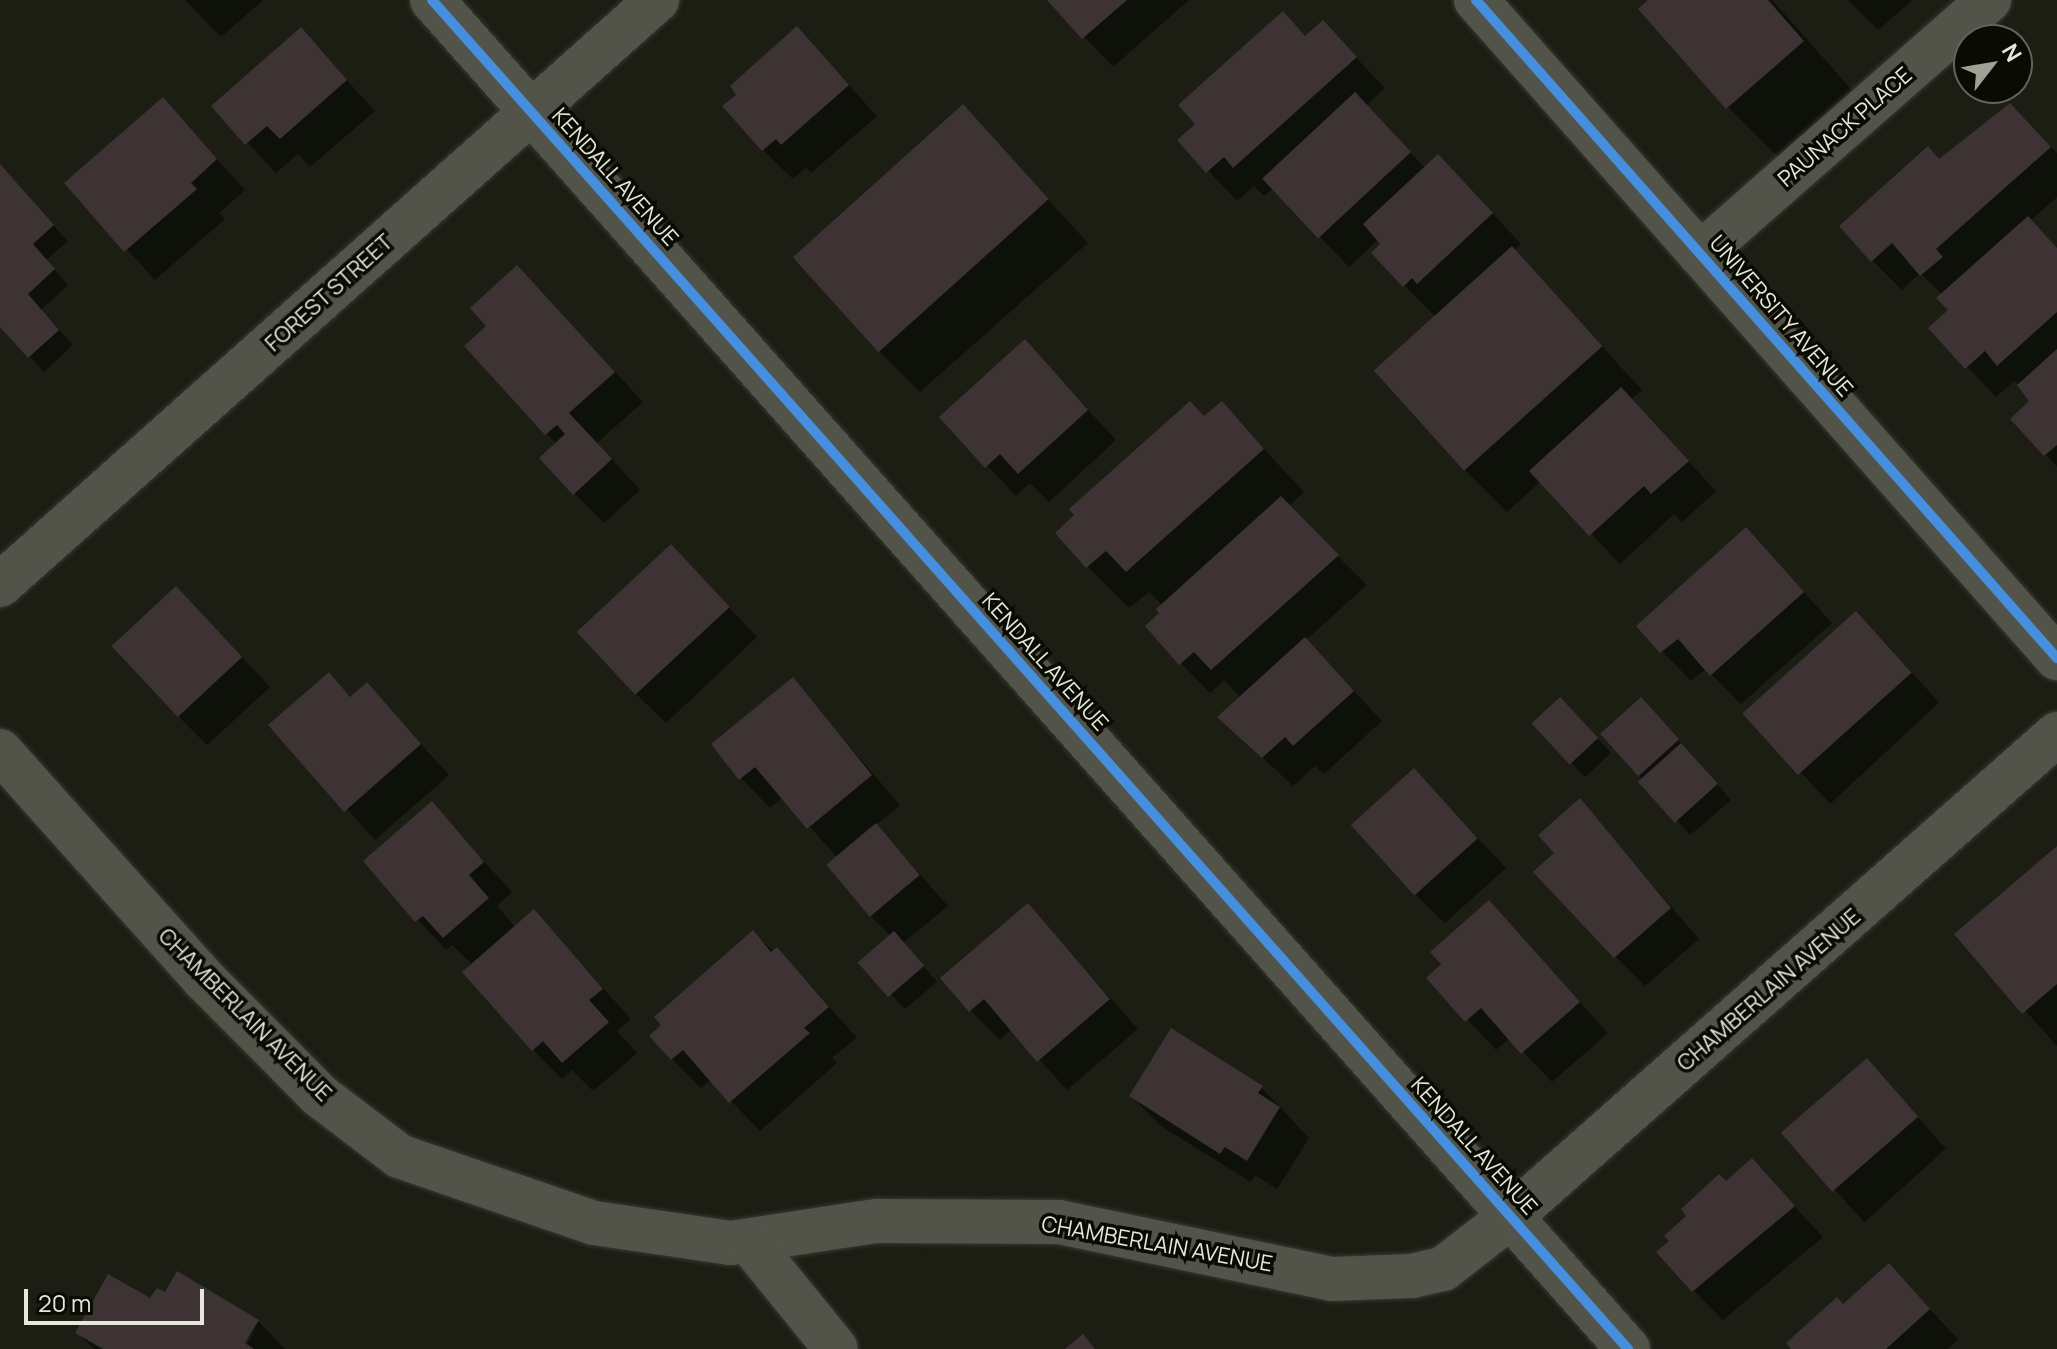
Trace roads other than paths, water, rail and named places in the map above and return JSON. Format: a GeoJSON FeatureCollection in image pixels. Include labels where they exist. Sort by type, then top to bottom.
{"type":"FeatureCollection","features":[{"type":"Feature","properties":{"kind":"street","name":"KENDALL AVENUE"},"geometry":{"type":"LineString","coordinates":[[432,0],[1628,1349]]}},
{"type":"Feature","properties":{"kind":"street","name":"FOREST STREET"},"geometry":{"type":"LineString","coordinates":[[0,585],[657,0]]}},
{"type":"Feature","properties":{"kind":"street","name":"UNIVERSITY AVENUE"},"geometry":{"type":"LineString","coordinates":[[1476,0],[2057,658]]}},
{"type":"Feature","properties":{"kind":"street","name":"PAUNACK PLACE"},"geometry":{"type":"LineString","coordinates":[[1700,254],[1989,0]]}},
{"type":"Feature","properties":{"kind":"street","name":"CHAMBERLAIN AVENUE"},"geometry":{"type":"LineString","coordinates":[[0,751],[204,979],[319,1095],[399,1156],[594,1223],[750,1243],[877,1221],[1059,1222],[1332,1279],[1412,1276],[1443,1269],[1510,1217],[2057,734]]}},
{"type":"Feature","properties":{"kind":"street"},"geometry":{"type":"LineString","coordinates":[[750,1243],[836,1349]]}}]}
